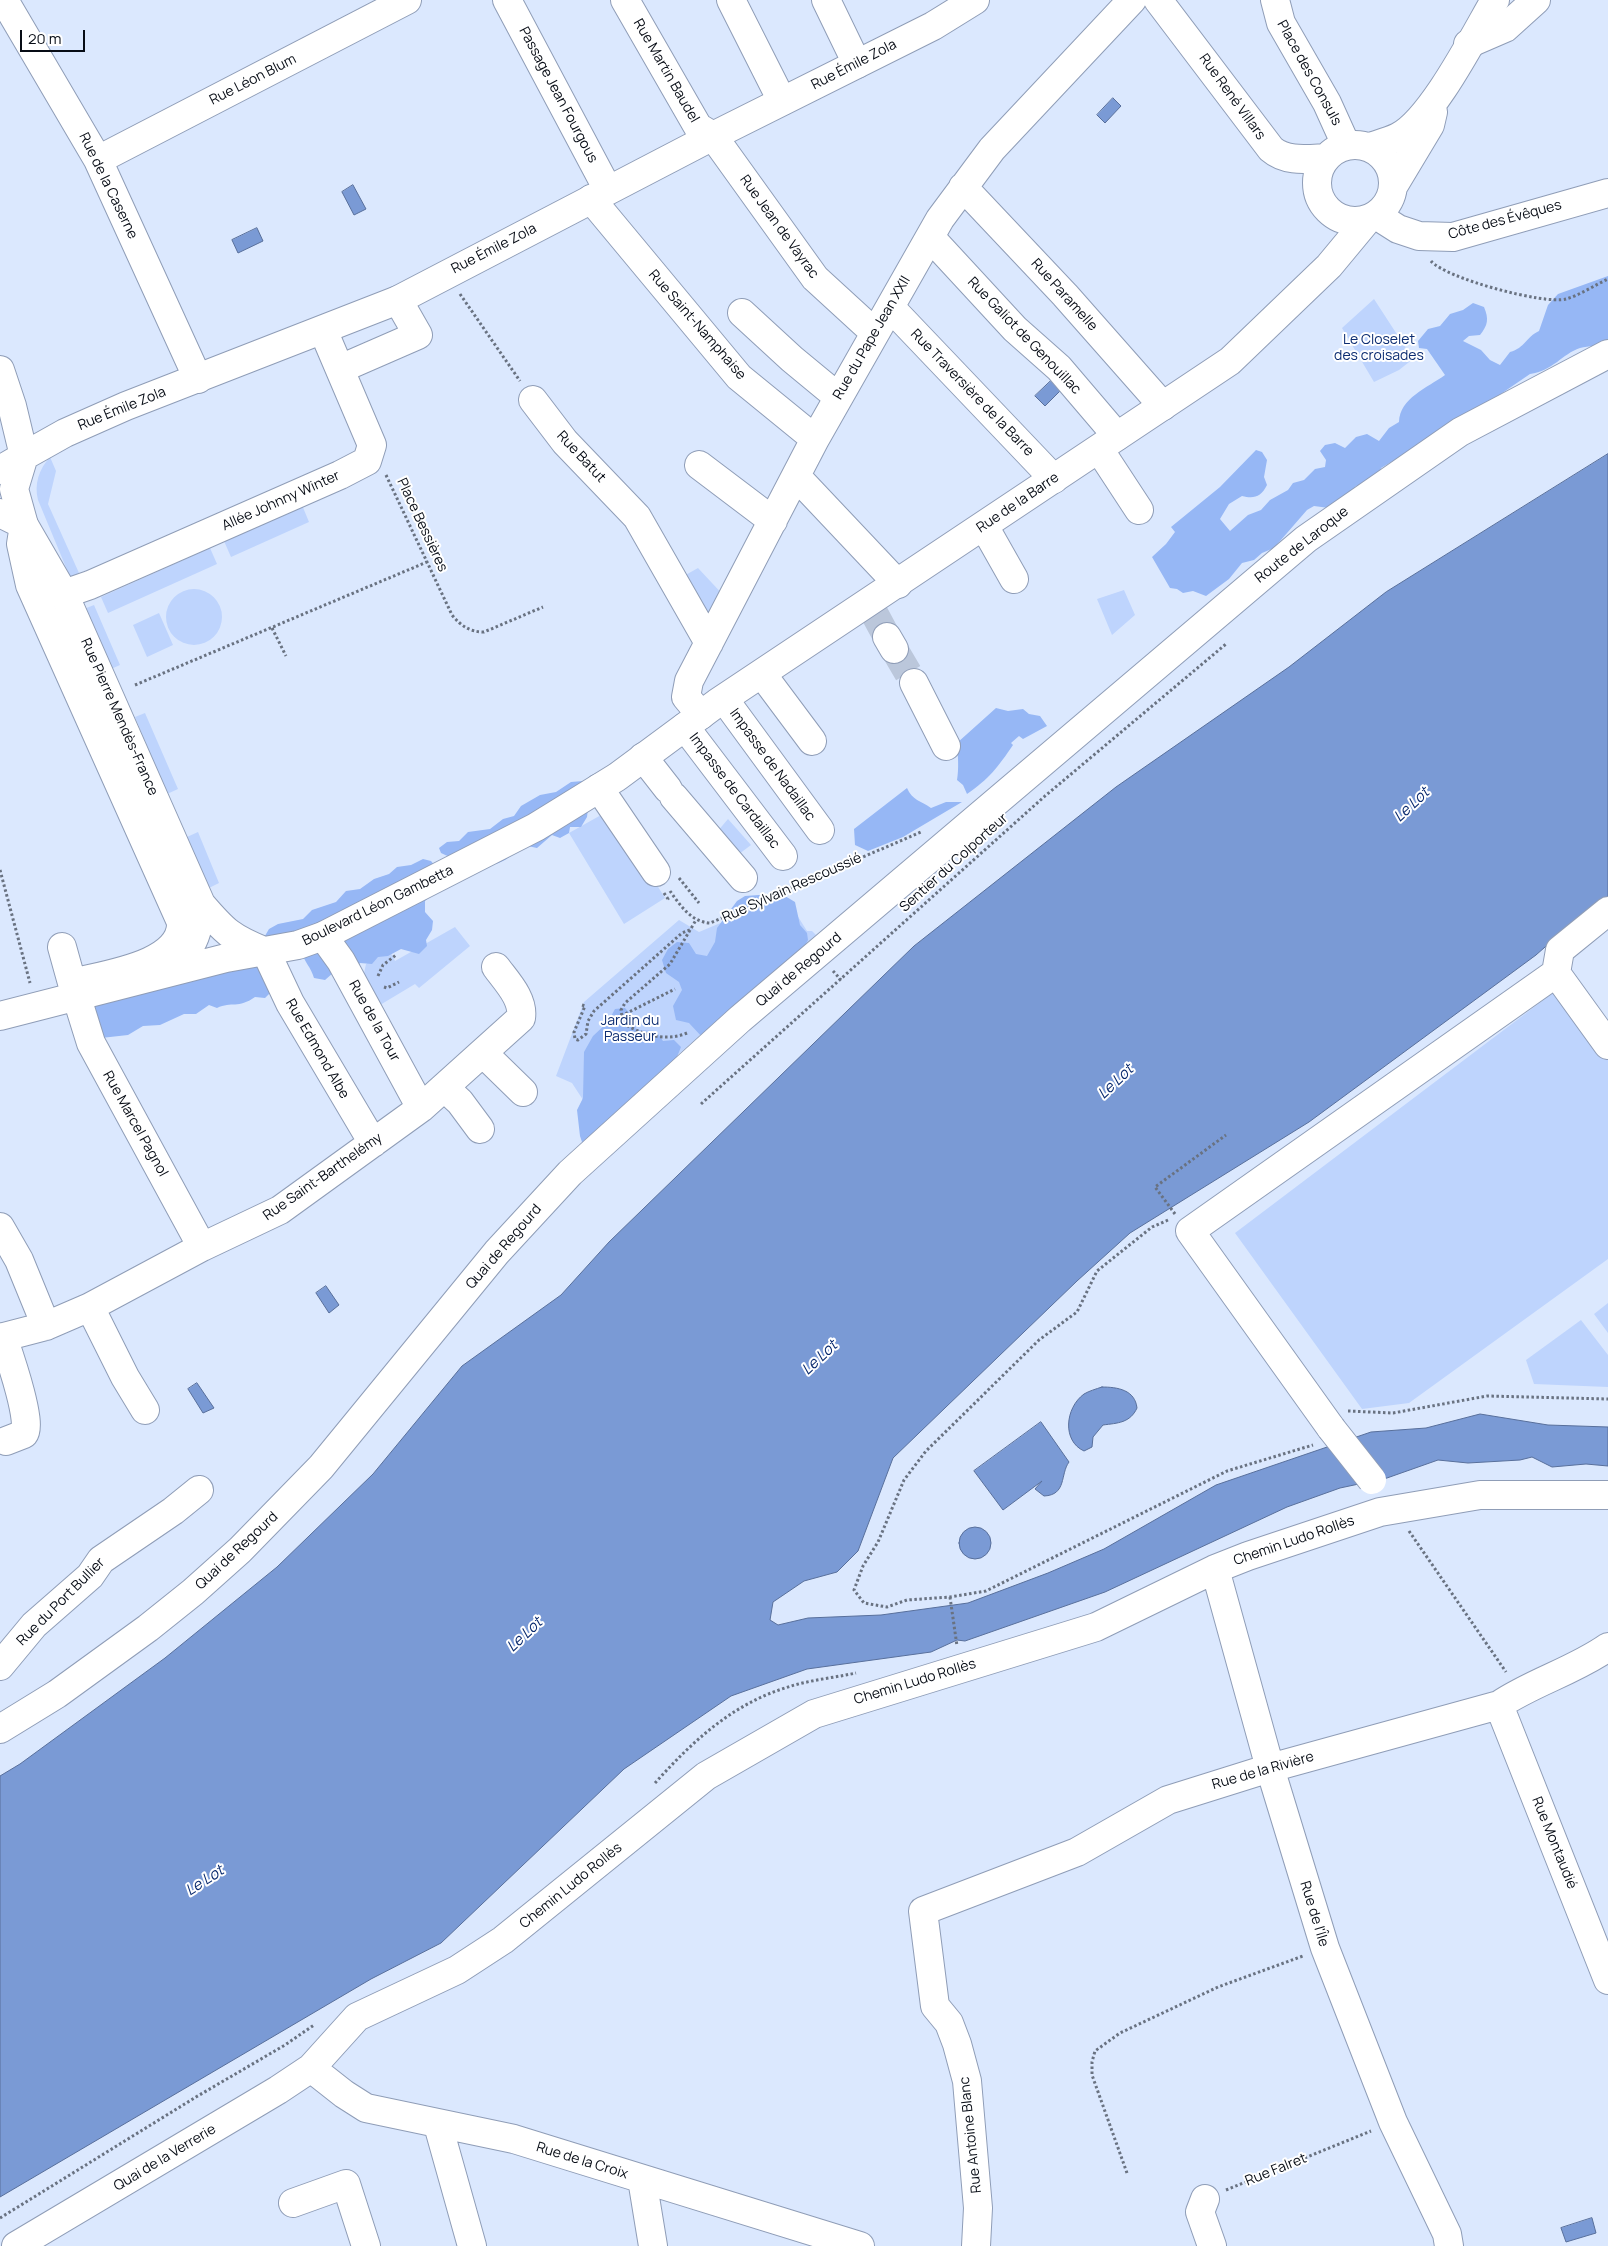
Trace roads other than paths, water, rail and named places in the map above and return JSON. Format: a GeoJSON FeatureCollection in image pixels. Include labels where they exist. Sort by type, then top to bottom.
{"type":"FeatureCollection","features":[{"type":"Feature","properties":{"kind":"street","name":"Rue de la Caserne"},"geometry":{"type":"LineString","coordinates":[[4,0],[98,160],[198,379]]}},
{"type":"Feature","properties":{"kind":"street","name":"Rue Léon Blum"},"geometry":{"type":"LineString","coordinates":[[98,160],[407,0]]}},
{"type":"Feature","properties":{"kind":"street","name":"Passage Jean Fourgous"},"geometry":{"type":"LineString","coordinates":[[507,0],[600,195]]}},
{"type":"Feature","properties":{"kind":"street","name":"Rue Martin Baudel"},"geometry":{"type":"LineString","coordinates":[[625,0],[698,127],[713,136]]}},
{"type":"Feature","properties":{"kind":"street"},"geometry":{"type":"LineString","coordinates":[[731,0],[782,101]]}},
{"type":"Feature","properties":{"kind":"street"},"geometry":{"type":"LineString","coordinates":[[826,0],[857,64]]}},
{"type":"Feature","properties":{"kind":"street","name":"Rue Émile Zola"},"geometry":{"type":"LineString","coordinates":[[0,470],[74,429],[398,300],[446,273],[713,136],[933,26],[974,0]]}},
{"type":"Feature","properties":{"kind":"street","name":"Rue du Pape Jean XXII"},"geometry":{"type":"LineString","coordinates":[[693,721],[686,696],[687,689],[709,643],[774,521],[814,439],[930,237],[963,187],[992,149],[1132,0]]}},
{"type":"Feature","properties":{"kind":"street","name":"Rue René Villars"},"geometry":{"type":"LineString","coordinates":[[1158,0],[1277,155],[1294,159],[1347,150],[1399,136],[1418,121],[1437,96]]}},
{"type":"Feature","properties":{"kind":"street","name":"Place des Consuls"},"geometry":{"type":"LineString","coordinates":[[1275,0],[1281,23],[1327,102],[1347,150]]}},
{"type":"Feature","properties":{"kind":"street"},"geometry":{"type":"LineString","coordinates":[[1394,185],[1388,162],[1380,153],[1347,150],[1317,178],[1317,190],[1321,201],[1337,217],[1356,222],[1372,217],[1385,207],[1391,197],[1394,185],[1430,125],[1437,96],[1495,0]]}},
{"type":"Feature","properties":{"kind":"street"},"geometry":{"type":"LineString","coordinates":[[1468,44],[1505,28],[1536,0]]}},
{"type":"Feature","properties":{"kind":"street","name":"Rue Jean de Vayrac"},"geometry":{"type":"LineString","coordinates":[[713,136],[815,278],[875,333]]}},
{"type":"Feature","properties":{"kind":"street","name":"Rue Paramelle"},"geometry":{"type":"LineString","coordinates":[[963,187],[1065,295],[1163,406]]}},
{"type":"Feature","properties":{"kind":"street","name":"Côte des Évêques"},"geometry":{"type":"LineString","coordinates":[[1372,217],[1419,236],[1453,237],[1608,192]]}},
{"type":"Feature","properties":{"kind":"street","name":"Rue Saint-Namphaise"},"geometry":{"type":"LineString","coordinates":[[600,195],[739,377],[814,439]]}},
{"type":"Feature","properties":{"kind":"street","name":"Rue de la Barre"},"geometry":{"type":"LineString","coordinates":[[643,758],[724,699],[871,607],[898,584],[1230,360],[1329,266],[1372,217]]}},
{"type":"Feature","properties":{"kind":"street","name":"Rue Galiot de Genouillac"},"geometry":{"type":"LineString","coordinates":[[930,237],[1015,329],[1059,368],[1108,443],[1139,510]]}},
{"type":"Feature","properties":{"kind":"street"},"geometry":{"type":"LineString","coordinates":[[323,330],[340,369],[418,335],[398,300]]}},
{"type":"Feature","properties":{"kind":"street","name":"Rue Traversière de la Barre"},"geometry":{"type":"LineString","coordinates":[[890,307],[1054,479]]}},
{"type":"Feature","properties":{"kind":"street"},"geometry":{"type":"LineString","coordinates":[[742,312],[792,359],[838,397]]}},
{"type":"Feature","properties":{"kind":"street","name":"Route de Laroque"},"geometry":{"type":"LineString","coordinates":[[1025,777],[1306,539],[1460,432],[1608,354]]}},
{"type":"Feature","properties":{"kind":"street","name":"Allée Johnny Winter"},"geometry":{"type":"LineString","coordinates":[[64,594],[127,569],[367,461],[372,445],[340,369]]}},
{"type":"Feature","properties":{"kind":"street"},"geometry":{"type":"LineString","coordinates":[[0,370],[12,406],[24,456]]}},
{"type":"Feature","properties":{"kind":"street","name":"Rue Batut"},"geometry":{"type":"LineString","coordinates":[[533,400],[565,442],[637,517],[709,643]]}},
{"type":"Feature","properties":{"kind":"street","name":"Rue Pierre Mendès-France"},"geometry":{"type":"LineString","coordinates":[[24,456],[14,490],[24,525],[64,594],[201,904],[222,928],[237,940],[266,952]]}},
{"type":"Feature","properties":{"kind":"street"},"geometry":{"type":"LineString","coordinates":[[700,464],[774,521]]}},
{"type":"Feature","properties":{"kind":"street"},"geometry":{"type":"LineString","coordinates":[[796,476],[898,584]]}},
{"type":"Feature","properties":{"kind":"street"},"geometry":{"type":"LineString","coordinates":[[0,513],[24,525],[21,544],[30,585],[180,916],[187,938],[180,958],[142,981]]}},
{"type":"Feature","properties":{"kind":"street"},"geometry":{"type":"LineString","coordinates":[[984,526],[1014,579]]}},
{"type":"Feature","properties":{"kind":"street"},"geometry":{"type":"LineString","coordinates":[[762,674],[812,741]]}},
{"type":"Feature","properties":{"kind":"street"},"geometry":{"type":"LineString","coordinates":[[914,683],[946,746]]}},
{"type":"Feature","properties":{"kind":"street","name":"Impasse de Nadaillac"},"geometry":{"type":"LineString","coordinates":[[724,699],[820,830]]}},
{"type":"Feature","properties":{"kind":"street","name":"Impasse de Cardaillac"},"geometry":{"type":"LineString","coordinates":[[693,721],[783,856]]}},
{"type":"Feature","properties":{"kind":"street"},"geometry":{"type":"LineString","coordinates":[[643,758],[743,878]]}},
{"type":"Feature","properties":{"kind":"street","name":"Boulevard Léon Gambetta"},"geometry":{"type":"LineString","coordinates":[[0,1016],[77,998],[226,958],[298,945],[323,936],[536,827],[643,758]]}},
{"type":"Feature","properties":{"kind":"street","name":"Quai de Regourd"},"geometry":{"type":"LineString","coordinates":[[0,1730],[57,1694],[148,1628],[193,1592],[240,1550],[321,1467],[497,1252],[570,1173],[740,1019],[1025,777]]}},
{"type":"Feature","properties":{"kind":"street"},"geometry":{"type":"LineString","coordinates":[[599,788],[656,872]]}},
{"type":"Feature","properties":{"kind":"street"},"geometry":{"type":"LineString","coordinates":[[62,947],[72,983],[149,962],[198,929],[201,904]]}},
{"type":"Feature","properties":{"kind":"street"},"geometry":{"type":"LineString","coordinates":[[1388,1501],[1332,1430],[1190,1231],[1556,973],[1560,950],[1608,911]]}},
{"type":"Feature","properties":{"kind":"street","name":"Rue de la Tour"},"geometry":{"type":"LineString","coordinates":[[323,936],[341,961],[421,1108]]}},
{"type":"Feature","properties":{"kind":"street"},"geometry":{"type":"LineString","coordinates":[[187,938],[226,958]]}},
{"type":"Feature","properties":{"kind":"street","name":"Rue Edmond Albe"},"geometry":{"type":"LineString","coordinates":[[266,952],[290,1003],[372,1143]]}},
{"type":"Feature","properties":{"kind":"street","name":"Rue Saint-Barthelémy"},"geometry":{"type":"LineString","coordinates":[[1,1337],[46,1326],[90,1307],[202,1247],[280,1210],[421,1108],[521,1018],[522,1009],[518,998],[496,967]]}},
{"type":"Feature","properties":{"kind":"street"},"geometry":{"type":"LineString","coordinates":[[1556,973],[1608,1045]]}},
{"type":"Feature","properties":{"kind":"street","name":"Rue Marcel Pagnol"},"geometry":{"type":"LineString","coordinates":[[77,998],[91,1043],[202,1247]]}},
{"type":"Feature","properties":{"kind":"street"},"geometry":{"type":"LineString","coordinates":[[483,1053],[523,1092]]}},
{"type":"Feature","properties":{"kind":"street"},"geometry":{"type":"LineString","coordinates":[[445,1088],[460,1102],[480,1129]]}},
{"type":"Feature","properties":{"kind":"street"},"geometry":{"type":"LineString","coordinates":[[0,1227],[19,1260],[46,1326]]}},
{"type":"Feature","properties":{"kind":"street"},"geometry":{"type":"LineString","coordinates":[[90,1307],[113,1381],[145,1410]]}},
{"type":"Feature","properties":{"kind":"street"},"geometry":{"type":"LineString","coordinates":[[1,1337],[19,1388],[27,1428],[24,1434],[6,1441]]}},
{"type":"Feature","properties":{"kind":"street","name":"Rue du Port Bullier"},"geometry":{"type":"LineString","coordinates":[[0,1666],[34,1625],[90,1576],[101,1560],[173,1511],[199,1490]]}},
{"type":"Feature","properties":{"kind":"street","name":"Chemin Ludo Rollès"},"geometry":{"type":"LineString","coordinates":[[311,2068],[357,2017],[457,1970],[503,1940],[706,1776],[814,1714],[1096,1626],[1215,1569],[1267,1549],[1380,1512],[1388,1501],[1480,1495],[1608,1495]]}},
{"type":"Feature","properties":{"kind":"street","name":"Rue de l'Île"},"geometry":{"type":"LineString","coordinates":[[1215,1569],[1270,1768],[1325,1948],[1393,2122],[1447,2234],[1449,2246]]}},
{"type":"Feature","properties":{"kind":"street","name":"Rue de la Rivière"},"geometry":{"type":"LineString","coordinates":[[923,1911],[1077,1852],[1168,1800],[1270,1768],[1510,1698],[1586,1662],[1608,1647]]}},
{"type":"Feature","properties":{"kind":"street","name":"Rue Montaudié"},"geometry":{"type":"LineString","coordinates":[[1510,1698],[1608,1980]]}},
{"type":"Feature","properties":{"kind":"street","name":"Rue Antoine Blanc"},"geometry":{"type":"LineString","coordinates":[[923,1911],[935,2006],[952,2030],[966,2081],[978,2208],[976,2246]]}},
{"type":"Feature","properties":{"kind":"street","name":"Rue de la Croix"},"geometry":{"type":"LineString","coordinates":[[311,2068],[344,2094],[366,2108],[438,2125],[514,2139],[860,2246]]}},
{"type":"Feature","properties":{"kind":"street","name":"Quai de la Verrerie"},"geometry":{"type":"LineString","coordinates":[[16,2246],[278,2090],[311,2068]]}},
{"type":"Feature","properties":{"kind":"street"},"geometry":{"type":"LineString","coordinates":[[438,2125],[472,2246]]}},
{"type":"Feature","properties":{"kind":"street"},"geometry":{"type":"LineString","coordinates":[[642,2179],[653,2246]]}},
{"type":"Feature","properties":{"kind":"street"},"geometry":{"type":"LineString","coordinates":[[293,2203],[346,2184],[366,2246]]}},
{"type":"Feature","properties":{"kind":"street"},"geometry":{"type":"LineString","coordinates":[[1205,2199],[1200,2212],[1212,2246]]}},
{"type":"Feature","properties":{"kind":"water"},"geometry":{"type":"Polygon","coordinates":[[[1113,98],[1121,106],[1105,123],[1097,115],[1113,98]]]}},
{"type":"Feature","properties":{"kind":"water"},"geometry":{"type":"Polygon","coordinates":[[[353,185],[366,209],[354,215],[342,192],[353,185]]]}},
{"type":"Feature","properties":{"kind":"water"},"geometry":{"type":"Polygon","coordinates":[[[257,228],[263,241],[238,253],[232,240],[257,228]]]}},
{"type":"Feature","properties":{"kind":"water"},"geometry":{"type":"Polygon","coordinates":[[[1055,377],[1064,387],[1045,406],[1035,396],[1055,377]]]}},
{"type":"Feature","properties":{"kind":"water","name":"Le Lot"},"geometry":{"type":"Polygon","coordinates":[[[1608,454],[1608,898],[1562,932],[1536,955],[1309,1122],[1130,1233],[1077,1281],[893,1458],[858,1551],[837,1572],[804,1581],[773,1602],[770,1620],[778,1625],[808,1618],[881,1615],[968,1603],[1048,1573],[1104,1549],[1216,1485],[1371,1432],[1426,1428],[1480,1414],[1548,1425],[1608,1427],[1608,1466],[1586,1464],[1552,1467],[1532,1457],[1520,1460],[1468,1463],[1438,1460],[1387,1478],[1340,1488],[1287,1507],[1105,1592],[965,1641],[957,1640],[931,1652],[807,1669],[731,1696],[624,1769],[441,1943],[371,1979],[0,2197],[0,1776],[20,1764],[165,1658],[277,1567],[373,1474],[462,1366],[561,1295],[609,1242],[914,946],[1116,787],[1289,667],[1386,592],[1608,454]]]}},
{"type":"Feature","properties":{"kind":"water"},"geometry":{"type":"Polygon","coordinates":[[[326,1286],[339,1305],[329,1313],[316,1293],[326,1286]]]}},
{"type":"Feature","properties":{"kind":"water"},"geometry":{"type":"Polygon","coordinates":[[[197,1383],[214,1408],[203,1413],[188,1389],[197,1383]]]}},
{"type":"Feature","properties":{"kind":"water"},"geometry":{"type":"Polygon","coordinates":[[[1102,1387],[1120,1389],[1129,1393],[1136,1402],[1137,1408],[1131,1417],[1119,1423],[1103,1425],[1093,1437],[1092,1447],[1084,1451],[1072,1440],[1069,1432],[1070,1416],[1073,1407],[1084,1394],[1102,1387]]]}},
{"type":"Feature","properties":{"kind":"water"},"geometry":{"type":"Polygon","coordinates":[[[1041,1422],[1069,1462],[1060,1488],[1051,1495],[1044,1496],[1035,1489],[1042,1481],[1003,1510],[974,1471],[1041,1422]]]}},
{"type":"Feature","properties":{"kind":"water"},"geometry":{"type":"Polygon","coordinates":[[[975,1527],[987,1531],[991,1543],[987,1555],[975,1559],[963,1555],[959,1543],[963,1531],[975,1527]]]}},
{"type":"Feature","properties":{"kind":"water"},"geometry":{"type":"Polygon","coordinates":[[[1592,2218],[1596,2233],[1566,2242],[1561,2228],[1592,2218]]]}},
{"type":"Feature","properties":{"kind":"tunnel"},"geometry":{"type":"LineString","coordinates":[[873,611],[887,637]]}},
{"type":"Feature","properties":{"kind":"tunnel"},"geometry":{"type":"LineString","coordinates":[[894,649],[914,683]]}},
{"type":"Feature","properties":{"kind":"park label","name":"Le Closelet des croisades"},"geometry":{"type":"Point","coordinates":[1379,348]}},
{"type":"Feature","properties":{"kind":"park label","name":"Jardin du Passeur"},"geometry":{"type":"Point","coordinates":[630,1030]}}]}
